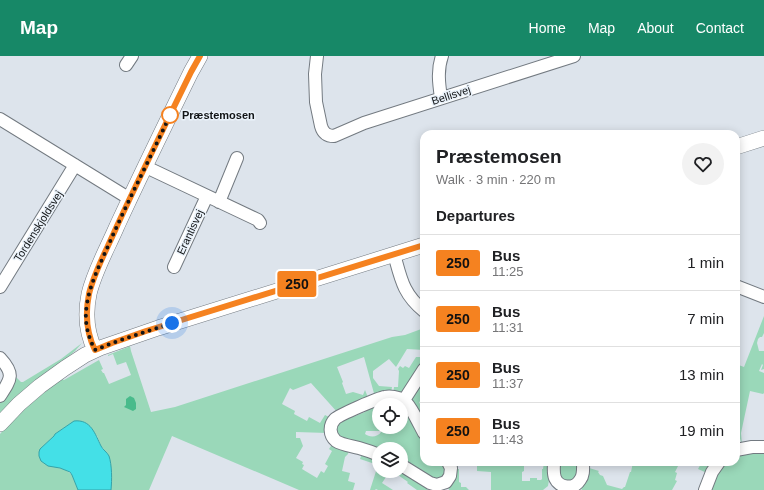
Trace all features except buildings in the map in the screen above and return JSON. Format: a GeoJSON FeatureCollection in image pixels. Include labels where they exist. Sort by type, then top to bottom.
{"type":"FeatureCollection","features":[{"type":"Feature","properties":{"kind":"street"},"geometry":{"type":"LineString","coordinates":[[95,350],[91,344],[86,318],[89,295],[94,279],[130,199],[200,56]]}},
{"type":"Feature","properties":{"kind":"street","name":"Bellisvej"},"geometry":{"type":"LineString","coordinates":[[317,56],[316,102],[321,126],[324,132],[330,136],[337,135],[364,124],[441,98],[574,56]]}},
{"type":"Feature","properties":{"kind":"street"},"geometry":{"type":"LineString","coordinates":[[441,98],[439,79],[440,62],[442,56]]}},
{"type":"Feature","properties":{"kind":"street"},"geometry":{"type":"LineString","coordinates":[[0,119],[130,199]]}},
{"type":"Feature","properties":{"kind":"street"},"geometry":{"type":"LineString","coordinates":[[740,146],[764,138]]}},
{"type":"Feature","properties":{"kind":"street"},"geometry":{"type":"LineString","coordinates":[[219,202],[237,158]]}},
{"type":"Feature","properties":{"kind":"street","name":"Tordenskjoldsvej"},"geometry":{"type":"LineString","coordinates":[[0,287],[75,165]]}},
{"type":"Feature","properties":{"kind":"street","name":"Erantisvej"},"geometry":{"type":"LineString","coordinates":[[146,167],[256,219],[260,223]]}},
{"type":"Feature","properties":{"kind":"street","name":"Erantisvej"},"geometry":{"type":"LineString","coordinates":[[174,267],[207,196]]}},
{"type":"Feature","properties":{"kind":"street"},"geometry":{"type":"LineString","coordinates":[[0,424],[19,404],[40,386],[65,368],[95,350],[141,333],[420,246]]}},
{"type":"Feature","properties":{"kind":"street"},"geometry":{"type":"LineString","coordinates":[[394,254],[403,286],[411,299],[420,307]]}},
{"type":"Feature","properties":{"kind":"street"},"geometry":{"type":"LineString","coordinates":[[740,288],[764,297]]}},
{"type":"Feature","properties":{"kind":"street"},"geometry":{"type":"LineString","coordinates":[[0,396],[8,384],[10,377],[8,367],[2,360]]}},
{"type":"Feature","properties":{"kind":"street"},"geometry":{"type":"LineString","coordinates":[[405,398],[420,375]]}},
{"type":"Feature","properties":{"kind":"street"},"geometry":{"type":"LineString","coordinates":[[382,398],[394,398]]}},
{"type":"Feature","properties":{"kind":"street"},"geometry":{"type":"LineString","coordinates":[[372,402],[335,419],[330,429],[331,435],[337,442],[372,452]]}},
{"type":"Feature","properties":{"kind":"street"},"geometry":{"type":"LineString","coordinates":[[408,404],[420,426]]}},
{"type":"Feature","properties":{"kind":"street"},"geometry":{"type":"LineString","coordinates":[[740,449],[752,446],[764,447]]}},
{"type":"Feature","properties":{"kind":"street"},"geometry":{"type":"LineString","coordinates":[[408,470],[430,484],[440,485],[446,482],[450,476],[450,466]]}},
{"type":"Feature","properties":{"kind":"street"},"geometry":{"type":"LineString","coordinates":[[554,466],[555,479],[559,484],[566,487],[574,485],[580,480],[583,466]]}},
{"type":"Feature","properties":{"kind":"street"},"geometry":{"type":"LineString","coordinates":[[705,490],[710,475],[716,466]]}},
{"type":"Feature","properties":{"kind":"green space"},"geometry":{"type":"Polygon","coordinates":[[[764,316],[764,333],[762,337],[758,339],[757,343],[759,351],[764,351],[764,369],[761,370],[762,364],[759,371],[764,373],[764,393],[750,391],[741,433],[742,445],[740,439],[740,366],[744,367],[764,316]]]}},
{"type":"Feature","properties":{"kind":"green space"},"geometry":{"type":"Polygon","coordinates":[[[420,329],[420,350],[407,349],[396,367],[389,359],[373,371],[373,378],[379,386],[392,387],[391,393],[375,397],[364,357],[337,367],[346,394],[353,392],[363,395],[365,390],[369,400],[338,413],[311,383],[293,390],[290,388],[282,404],[295,411],[294,414],[307,421],[309,417],[320,423],[325,415],[331,418],[327,433],[296,432],[296,438],[300,438],[303,446],[296,458],[303,462],[302,464],[304,465],[302,469],[317,478],[321,471],[324,473],[328,466],[325,464],[332,451],[329,449],[333,443],[349,449],[348,454],[345,457],[342,471],[350,473],[348,481],[355,483],[353,490],[299,490],[172,436],[149,490],[111,490],[107,453],[101,446],[97,436],[71,423],[55,434],[40,449],[56,467],[66,470],[72,475],[78,490],[0,490],[0,434],[7,426],[61,379],[64,380],[99,360],[103,369],[101,370],[109,384],[131,375],[126,362],[117,365],[113,354],[108,356],[130,346],[151,412],[175,407],[392,337],[405,335],[420,329]]]}},
{"type":"Feature","properties":{"kind":"green space"},"geometry":{"type":"Polygon","coordinates":[[[82,343],[75,351],[0,415],[0,403],[16,377],[23,382],[61,359],[82,343]]]}},
{"type":"Feature","properties":{"kind":"green space"},"geometry":{"type":"Polygon","coordinates":[[[416,357],[420,357],[420,366],[403,393],[393,394],[394,387],[398,387],[398,369],[400,366],[403,368],[405,366],[409,368],[416,357]]]}},
{"type":"Feature","properties":{"kind":"green space"},"geometry":{"type":"Polygon","coordinates":[[[420,387],[420,417],[411,400],[413,394],[415,394],[420,387]]]}},
{"type":"Feature","properties":{"kind":"green space"},"geometry":{"type":"Polygon","coordinates":[[[130,396],[134,398],[136,403],[136,409],[133,411],[124,407],[126,405],[126,399],[130,396]]]}},
{"type":"Feature","properties":{"kind":"green space"},"geometry":{"type":"Polygon","coordinates":[[[372,406],[372,431],[366,431],[365,434],[376,436],[379,434],[408,434],[408,414],[415,424],[414,428],[420,436],[420,466],[446,466],[447,469],[439,481],[419,472],[418,468],[408,462],[408,442],[372,442],[372,446],[357,441],[353,443],[337,438],[336,422],[346,417],[350,418],[365,412],[367,408],[372,406]]]}},
{"type":"Feature","properties":{"kind":"green space"},"geometry":{"type":"Polygon","coordinates":[[[740,452],[764,453],[764,490],[712,490],[716,471],[720,466],[740,466],[740,452]]]}},
{"type":"Feature","properties":{"kind":"green space"},"geometry":{"type":"Polygon","coordinates":[[[362,453],[372,456],[372,463],[360,459],[362,453]]]}},
{"type":"Feature","properties":{"kind":"green space"},"geometry":{"type":"Polygon","coordinates":[[[477,466],[524,466],[522,481],[530,481],[530,478],[537,478],[537,480],[541,480],[543,466],[550,466],[551,478],[548,486],[543,490],[491,490],[491,472],[477,471],[477,466]]]}},
{"type":"Feature","properties":{"kind":"green space"},"geometry":{"type":"Polygon","coordinates":[[[558,466],[579,466],[575,481],[562,481],[558,466]]]}},
{"type":"Feature","properties":{"kind":"green space"},"geometry":{"type":"Polygon","coordinates":[[[632,466],[678,466],[675,472],[677,473],[675,480],[677,481],[672,490],[582,490],[579,486],[586,467],[599,471],[598,472],[603,476],[607,485],[622,489],[625,487],[632,466]]]}},
{"type":"Feature","properties":{"kind":"green space"},"geometry":{"type":"Polygon","coordinates":[[[700,466],[711,466],[707,473],[698,469],[700,466]]]}},
{"type":"Feature","properties":{"kind":"green space"},"geometry":{"type":"Polygon","coordinates":[[[456,469],[459,469],[459,482],[461,483],[461,487],[466,487],[469,490],[449,490],[448,484],[456,469]]]}},
{"type":"Feature","properties":{"kind":"green space"},"geometry":{"type":"Polygon","coordinates":[[[408,474],[429,487],[427,490],[417,490],[407,483],[408,482],[402,478],[408,478],[408,474]]]}},
{"type":"Feature","properties":{"kind":"green space"},"geometry":{"type":"Polygon","coordinates":[[[374,478],[385,478],[382,483],[393,490],[376,489],[370,490],[374,478]]]}},
{"type":"Feature","properties":{"kind":"water"},"geometry":{"type":"Polygon","coordinates":[[[74,421],[85,422],[92,428],[102,447],[109,456],[112,473],[111,490],[78,490],[70,472],[60,468],[48,466],[41,461],[39,456],[40,449],[55,434],[74,421]]]}},
{"type":"Feature","properties":{"kind":"bus line","name":"250"},"geometry":{"type":"LineString","coordinates":[[200,56],[97,270],[91,287],[86,311],[88,332],[91,344],[95,350],[146,331],[420,246]]}},
{"type":"Feature","properties":{"kind":"place","name":"Præstemosen"},"geometry":{"type":"Point","coordinates":[170,115]}},
{"type":"Feature","properties":{"kind":"route"},"geometry":{"type":"LineString","coordinates":[[170,115],[171,113],[94,279],[89,295],[86,318],[91,344],[95,350],[172,323]]}}]}
